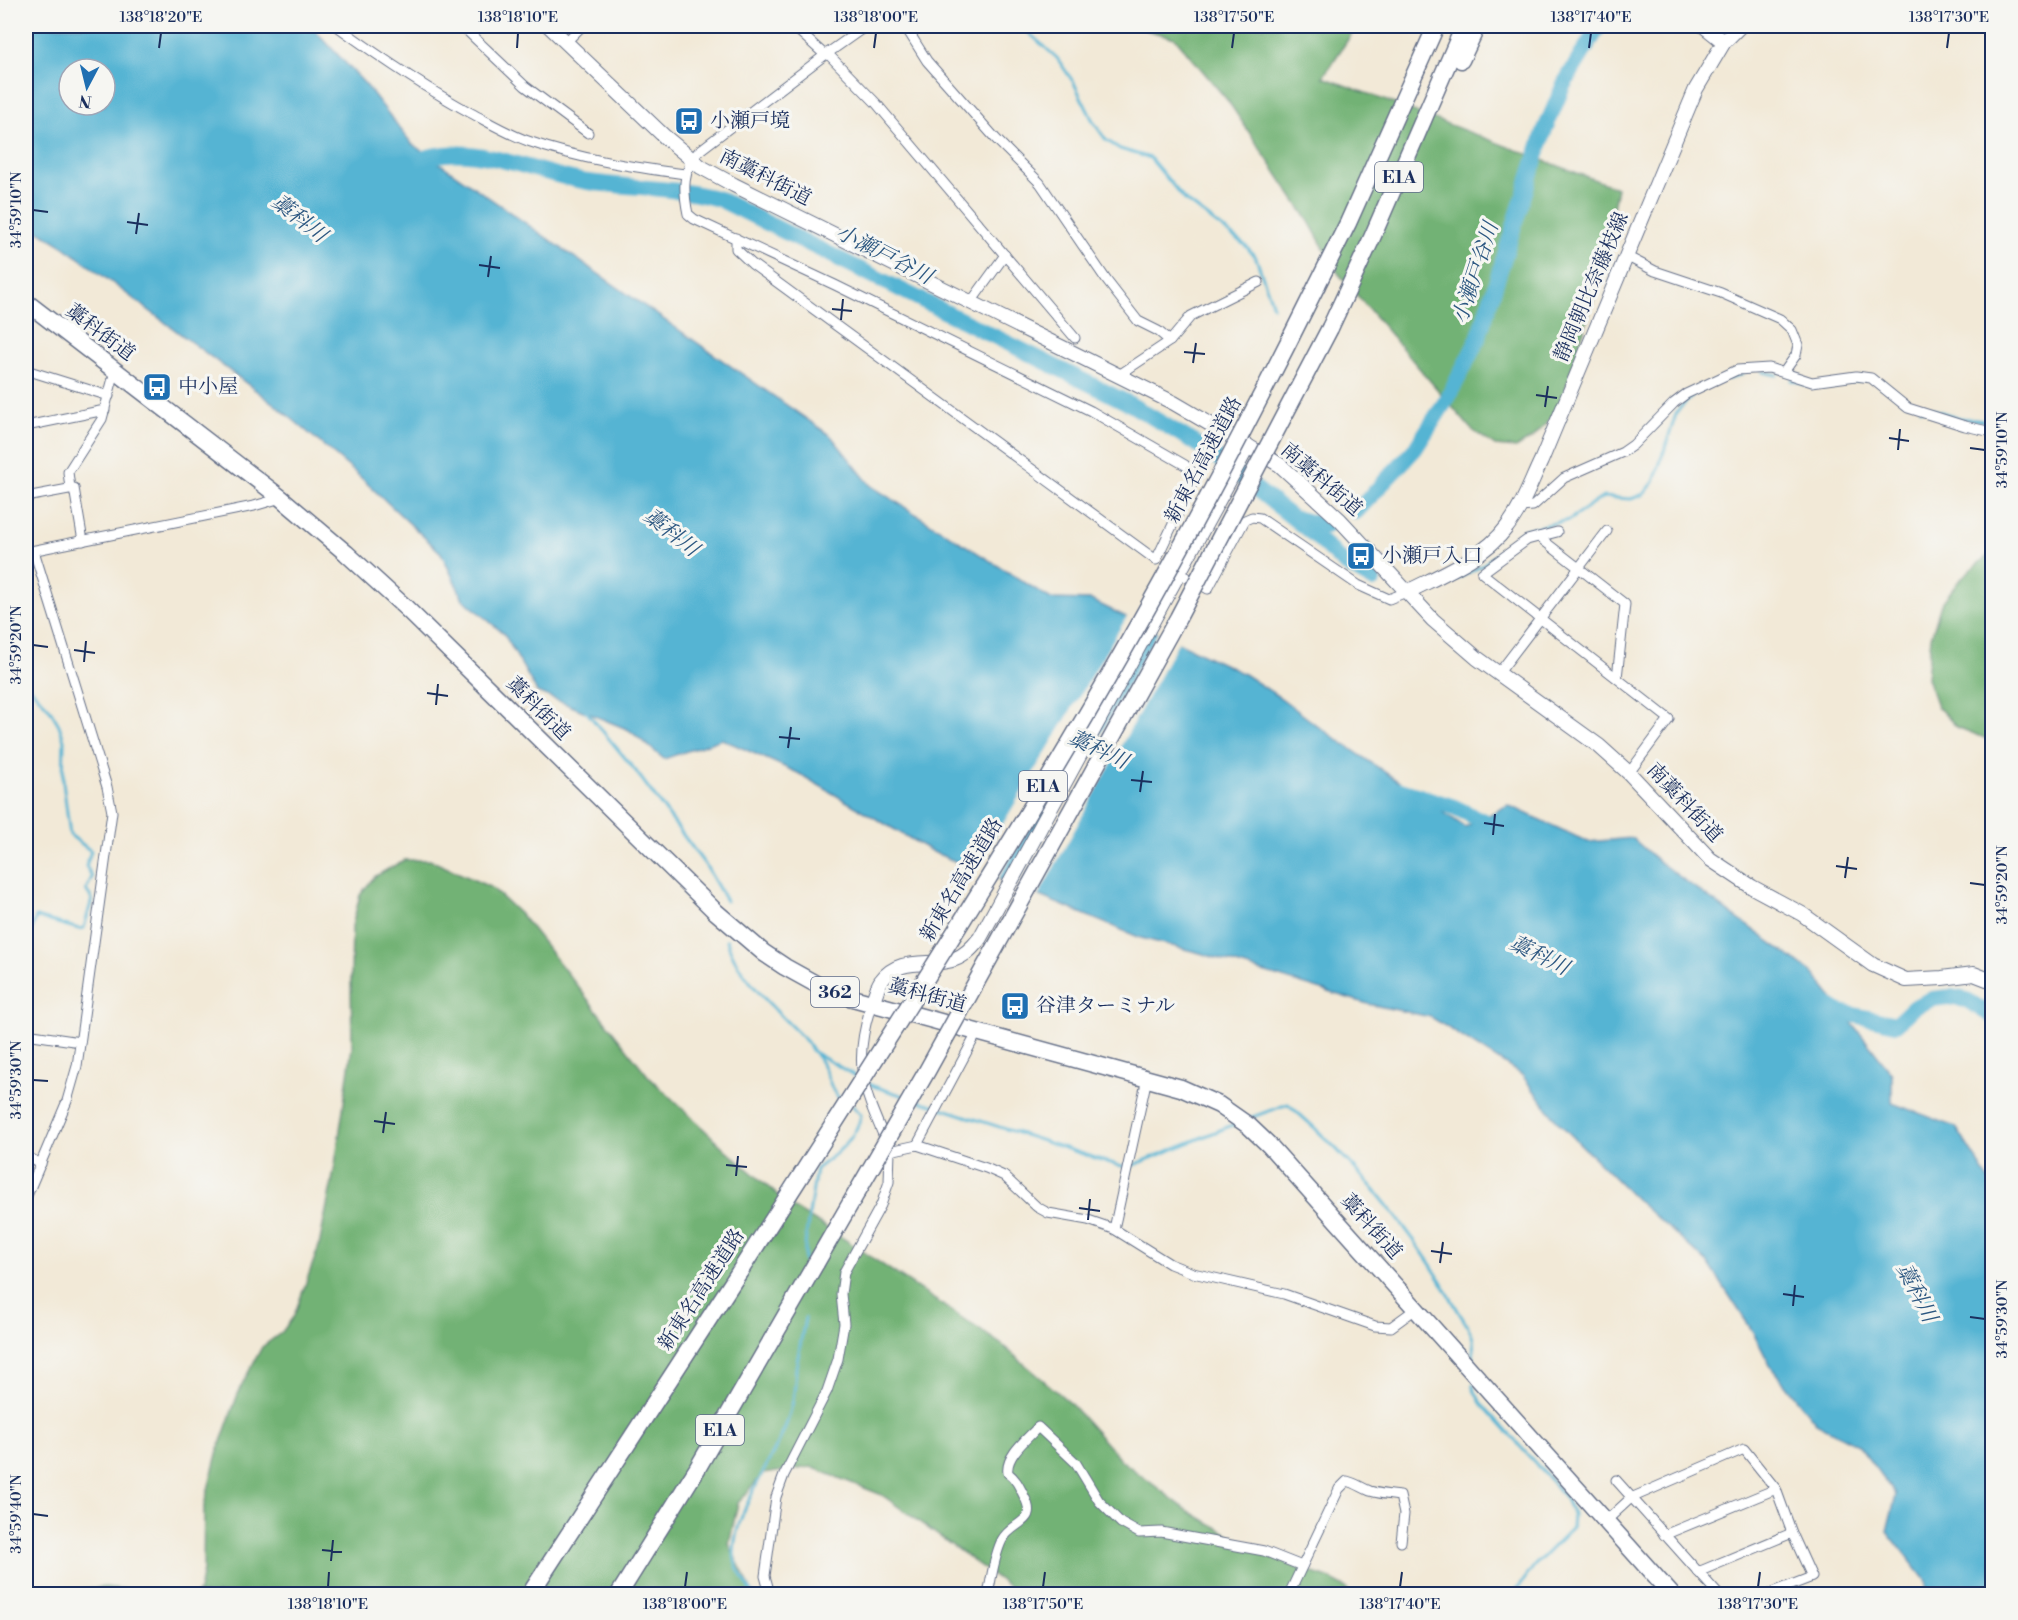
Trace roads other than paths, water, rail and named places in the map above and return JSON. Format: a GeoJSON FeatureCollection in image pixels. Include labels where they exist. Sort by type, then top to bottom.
{"type":"FeatureCollection","features":[{"type":"Feature","properties":{"kind":"highway","name":"新東名高速道路"},"geometry":{"type":"LineString","coordinates":[[530,1594],[740,1271],[929,973],[1091,706],[1217,482],[1317,285],[1353,213],[1436,26]]}},
{"type":"Feature","properties":{"kind":"highway","name":"E1A"},"geometry":{"type":"LineString","coordinates":[[619,1594],[697,1469],[927,1071],[1178,618],[1330,328],[1464,26]]}},
{"type":"Feature","properties":{"kind":"highway"},"geometry":{"type":"LineString","coordinates":[[1371,240],[1451,84],[1477,26]]}},
{"type":"Feature","properties":{"kind":"highway","name":"藁科街道"},"geometry":{"type":"LineString","coordinates":[[26,302],[281,498],[346,553],[406,608],[716,912],[764,953],[794,973],[823,988],[849,997],[1181,1088],[1219,1105],[1248,1126],[1269,1145],[1417,1308],[1671,1594]]}},
{"type":"Feature","properties":{"kind":"main road","name":"南藁科街道"},"geometry":{"type":"LineString","coordinates":[[549,26],[664,137],[692,160],[734,185],[1174,403],[1280,465],[1340,520],[1409,591],[1433,620],[1498,674],[1599,746],[1629,773],[1710,859],[1752,887],[1803,914],[1873,965],[1906,980],[1974,974],[1992,981]]}},
{"type":"Feature","properties":{"kind":"main road"},"geometry":{"type":"LineString","coordinates":[[1704,26],[1724,42]]}},
{"type":"Feature","properties":{"kind":"main road","name":"静岡朝比奈藤枝線"},"geometry":{"type":"LineString","coordinates":[[1409,591],[1486,549],[1506,529],[1520,507],[1696,89],[1724,42],[1740,26]]}},
{"type":"Feature","properties":{"kind":"main road"},"geometry":{"type":"LineString","coordinates":[[872,1003],[881,981],[897,968],[917,962],[955,959],[971,950],[980,938],[1248,446]]}},
{"type":"Feature","properties":{"kind":"street"},"geometry":{"type":"LineString","coordinates":[[337,26],[399,71],[486,121],[527,141],[588,159],[685,174]]}},
{"type":"Feature","properties":{"kind":"street"},"geometry":{"type":"LineString","coordinates":[[462,26],[525,86],[588,133]]}},
{"type":"Feature","properties":{"kind":"street"},"geometry":{"type":"LineString","coordinates":[[566,42],[582,26]]}},
{"type":"Feature","properties":{"kind":"street"},"geometry":{"type":"LineString","coordinates":[[793,26],[826,54],[876,103],[1076,338]]}},
{"type":"Feature","properties":{"kind":"street"},"geometry":{"type":"LineString","coordinates":[[866,26],[699,152],[685,174],[688,214],[694,219],[1092,411],[1185,465],[1194,473],[1194,480],[1156,560]]}},
{"type":"Feature","properties":{"kind":"street"},"geometry":{"type":"LineString","coordinates":[[905,26],[927,61],[996,139],[1040,183],[1138,321],[1158,331],[1170,341]]}},
{"type":"Feature","properties":{"kind":"street"},"geometry":{"type":"LineString","coordinates":[[736,238],[736,249],[752,264],[1139,549],[1209,589],[1245,520],[1252,517],[1260,518],[1358,585],[1389,599],[1409,591]]}},
{"type":"Feature","properties":{"kind":"street"},"geometry":{"type":"LineString","coordinates":[[971,302],[1005,255]]}},
{"type":"Feature","properties":{"kind":"street"},"geometry":{"type":"LineString","coordinates":[[1626,256],[1655,271],[1720,293],[1780,319],[1792,330],[1798,345],[1796,355],[1784,372]]}},
{"type":"Feature","properties":{"kind":"street"},"geometry":{"type":"LineString","coordinates":[[1119,375],[1170,341],[1191,316],[1259,282]]}},
{"type":"Feature","properties":{"kind":"street"},"geometry":{"type":"LineString","coordinates":[[1520,507],[1533,506],[1564,478],[1623,452],[1633,445],[1674,403],[1698,387],[1737,370],[1769,368],[1812,382],[1856,376],[1871,378],[1908,408],[1992,432]]}},
{"type":"Feature","properties":{"kind":"street"},"geometry":{"type":"LineString","coordinates":[[70,488],[68,472],[102,419],[115,370]]}},
{"type":"Feature","properties":{"kind":"street"},"geometry":{"type":"LineString","coordinates":[[28,372],[109,396]]}},
{"type":"Feature","properties":{"kind":"street"},"geometry":{"type":"LineString","coordinates":[[26,426],[105,410]]}},
{"type":"Feature","properties":{"kind":"street"},"geometry":{"type":"LineString","coordinates":[[26,497],[74,488],[83,541]]}},
{"type":"Feature","properties":{"kind":"street"},"geometry":{"type":"LineString","coordinates":[[26,1198],[66,1101],[77,1066],[112,812],[107,786],[30,551],[254,506],[281,498]]}},
{"type":"Feature","properties":{"kind":"street"},"geometry":{"type":"LineString","coordinates":[[1498,674],[1607,531]]}},
{"type":"Feature","properties":{"kind":"street"},"geometry":{"type":"LineString","coordinates":[[1557,532],[1527,540],[1482,573],[1669,719],[1629,773]]}},
{"type":"Feature","properties":{"kind":"street"},"geometry":{"type":"LineString","coordinates":[[1539,537],[1625,604],[1617,678]]}},
{"type":"Feature","properties":{"kind":"street"},"geometry":{"type":"LineString","coordinates":[[770,1594],[765,1576],[776,1497],[784,1475],[827,1391],[838,1359],[844,1324],[840,1294],[844,1272],[881,1205],[889,1182],[890,1151],[866,1095],[861,1071],[864,1026],[872,1003]]}},
{"type":"Feature","properties":{"kind":"street"},"geometry":{"type":"LineString","coordinates":[[917,1145],[978,1031]]}},
{"type":"Feature","properties":{"kind":"street"},"geometry":{"type":"LineString","coordinates":[[26,1034],[80,1042]]}},
{"type":"Feature","properties":{"kind":"street"},"geometry":{"type":"LineString","coordinates":[[1114,1229],[1147,1078]]}},
{"type":"Feature","properties":{"kind":"street"},"geometry":{"type":"LineString","coordinates":[[890,1151],[917,1145],[1005,1176],[1037,1207],[1048,1213],[1088,1220],[1114,1229],[1170,1264],[1193,1273],[1284,1294],[1375,1326],[1392,1327],[1417,1308]]}},
{"type":"Feature","properties":{"kind":"street"},"geometry":{"type":"LineString","coordinates":[[26,1156],[41,1164]]}},
{"type":"Feature","properties":{"kind":"street"},"geometry":{"type":"LineString","coordinates":[[988,1594],[994,1562],[1002,1541],[1006,1533],[1026,1519],[1029,1511],[1028,1504],[1006,1466],[1011,1457],[1038,1427],[1076,1462],[1099,1501],[1121,1523],[1139,1533],[1161,1533],[1264,1551],[1302,1566]]}},
{"type":"Feature","properties":{"kind":"street"},"geometry":{"type":"LineString","coordinates":[[1606,1521],[1631,1498],[1744,1449],[1776,1489],[1792,1533],[1812,1576],[1768,1594]]}},
{"type":"Feature","properties":{"kind":"street"},"geometry":{"type":"LineString","coordinates":[[1616,1480],[1718,1594]]}},
{"type":"Feature","properties":{"kind":"street"},"geometry":{"type":"LineString","coordinates":[[1290,1594],[1339,1489],[1347,1481],[1368,1490],[1400,1496],[1404,1514],[1401,1542]]}},
{"type":"Feature","properties":{"kind":"street"},"geometry":{"type":"LineString","coordinates":[[1664,1535],[1776,1489]]}},
{"type":"Feature","properties":{"kind":"street"},"geometry":{"type":"LineString","coordinates":[[1698,1572],[1792,1533]]}},
{"type":"Feature","properties":{"kind":"water"},"geometry":{"type":"Polygon","coordinates":[[[26,26],[311,26],[366,85],[412,144],[831,436],[871,486],[1051,599],[1091,600],[1244,674],[1465,827],[1508,805],[1588,842],[1632,838],[1662,864],[1813,973],[1892,1074],[1892,1103],[1956,1127],[1992,1185],[1992,1594],[1926,1594],[1926,1581],[1887,1531],[1896,1495],[1858,1445],[1816,1423],[1771,1367],[1753,1332],[1709,1264],[1639,1202],[1558,1122],[1522,1075],[1431,1017],[1368,1004],[1200,953],[1141,938],[933,852],[798,773],[722,739],[664,759],[629,730],[537,692],[504,634],[463,599],[441,553],[357,474],[278,407],[63,246],[26,223],[26,26]]]}},
{"type":"Feature","properties":{"kind":"waterway"},"geometry":{"type":"LineString","coordinates":[[1021,26],[1057,58],[1106,140],[1120,149],[1150,158],[1185,200],[1246,246],[1256,258],[1273,306]]}},
{"type":"Feature","properties":{"kind":"waterway","name":"小瀬戸谷川"},"geometry":{"type":"LineString","coordinates":[[1356,512],[1415,449],[1449,396],[1478,339],[1545,129],[1564,84],[1599,26]]}},
{"type":"Feature","properties":{"kind":"waterway","name":"小瀬戸谷川"},"geometry":{"type":"LineString","coordinates":[[414,162],[435,155],[457,153],[478,155],[588,182],[670,190],[719,199],[1130,404],[1207,450],[1313,534],[1344,563],[1373,580]]}},
{"type":"Feature","properties":{"kind":"waterway"},"geometry":{"type":"LineString","coordinates":[[1763,372],[1777,375]]}},
{"type":"Feature","properties":{"kind":"waterway"},"geometry":{"type":"LineString","coordinates":[[1728,379],[1742,374]]}},
{"type":"Feature","properties":{"kind":"waterway"},"geometry":{"type":"LineString","coordinates":[[1792,380],[1813,387],[1859,381]]}},
{"type":"Feature","properties":{"kind":"waterway"},"geometry":{"type":"LineString","coordinates":[[1445,585],[1483,565],[1523,530],[1569,520],[1603,497],[1631,499],[1644,494],[1654,482],[1677,411],[1692,396]]}},
{"type":"Feature","properties":{"kind":"waterway"},"geometry":{"type":"LineString","coordinates":[[1921,409],[1928,408],[1960,418],[1992,422]]}},
{"type":"Feature","properties":{"kind":"waterway","name":"小瀬戸谷川"},"geometry":{"type":"LineString","coordinates":[[1298,519],[1326,526]]}},
{"type":"Feature","properties":{"kind":"waterway"},"geometry":{"type":"LineString","coordinates":[[26,683],[49,708],[59,725],[64,740],[63,782],[70,835],[91,851],[86,866],[92,877],[86,890],[92,899],[84,928],[79,929],[36,917],[26,947]]}},
{"type":"Feature","properties":{"kind":"waterway"},"geometry":{"type":"LineString","coordinates":[[585,710],[635,770],[706,866],[726,901]]}},
{"type":"Feature","properties":{"kind":"waterway","name":"藁科川"},"geometry":{"type":"LineString","coordinates":[[1400,790],[1454,807],[1502,830]]}},
{"type":"Feature","properties":{"kind":"waterway"},"geometry":{"type":"LineString","coordinates":[[727,940],[739,967],[749,981],[812,1050]]}},
{"type":"Feature","properties":{"kind":"waterway"},"geometry":{"type":"LineString","coordinates":[[1825,1003],[1840,1012],[1896,1024],[1914,1007],[1932,999],[1950,997],[1967,1000],[1992,1016]]}},
{"type":"Feature","properties":{"kind":"waterway"},"geometry":{"type":"LineString","coordinates":[[812,1051],[857,1077]]}},
{"type":"Feature","properties":{"kind":"waterway"},"geometry":{"type":"LineString","coordinates":[[816,1055],[833,1091],[842,1100]]}},
{"type":"Feature","properties":{"kind":"waterway"},"geometry":{"type":"LineString","coordinates":[[866,1082],[904,1096]]}},
{"type":"Feature","properties":{"kind":"waterway"},"geometry":{"type":"LineString","coordinates":[[916,1100],[1129,1167],[1235,1124]]}},
{"type":"Feature","properties":{"kind":"waterway"},"geometry":{"type":"LineString","coordinates":[[1247,1119],[1288,1104],[1359,1173],[1402,1224],[1468,1327],[1473,1339],[1473,1362]]}},
{"type":"Feature","properties":{"kind":"waterway"},"geometry":{"type":"LineString","coordinates":[[804,1261],[816,1169],[838,1152],[855,1132],[861,1115],[853,1106]]}},
{"type":"Feature","properties":{"kind":"waterway"},"geometry":{"type":"LineString","coordinates":[[753,1594],[736,1564],[734,1553],[736,1535],[749,1499],[785,1427],[791,1409],[805,1318]]}},
{"type":"Feature","properties":{"kind":"waterway"},"geometry":{"type":"LineString","coordinates":[[1473,1384],[1481,1403],[1565,1497],[1573,1514],[1572,1528],[1534,1566],[1514,1594]]}},
{"type":"Feature","properties":{"kind":"place","name":"小瀬戸境"},"geometry":{"type":"Point","coordinates":[689,121]}},
{"type":"Feature","properties":{"kind":"place","name":"中小屋"},"geometry":{"type":"Point","coordinates":[157,387]}},
{"type":"Feature","properties":{"kind":"place","name":"小瀬戸入口"},"geometry":{"type":"Point","coordinates":[1361,556]}},
{"type":"Feature","properties":{"kind":"place","name":"谷津ターミナル"},"geometry":{"type":"Point","coordinates":[1015,1006]}}]}
